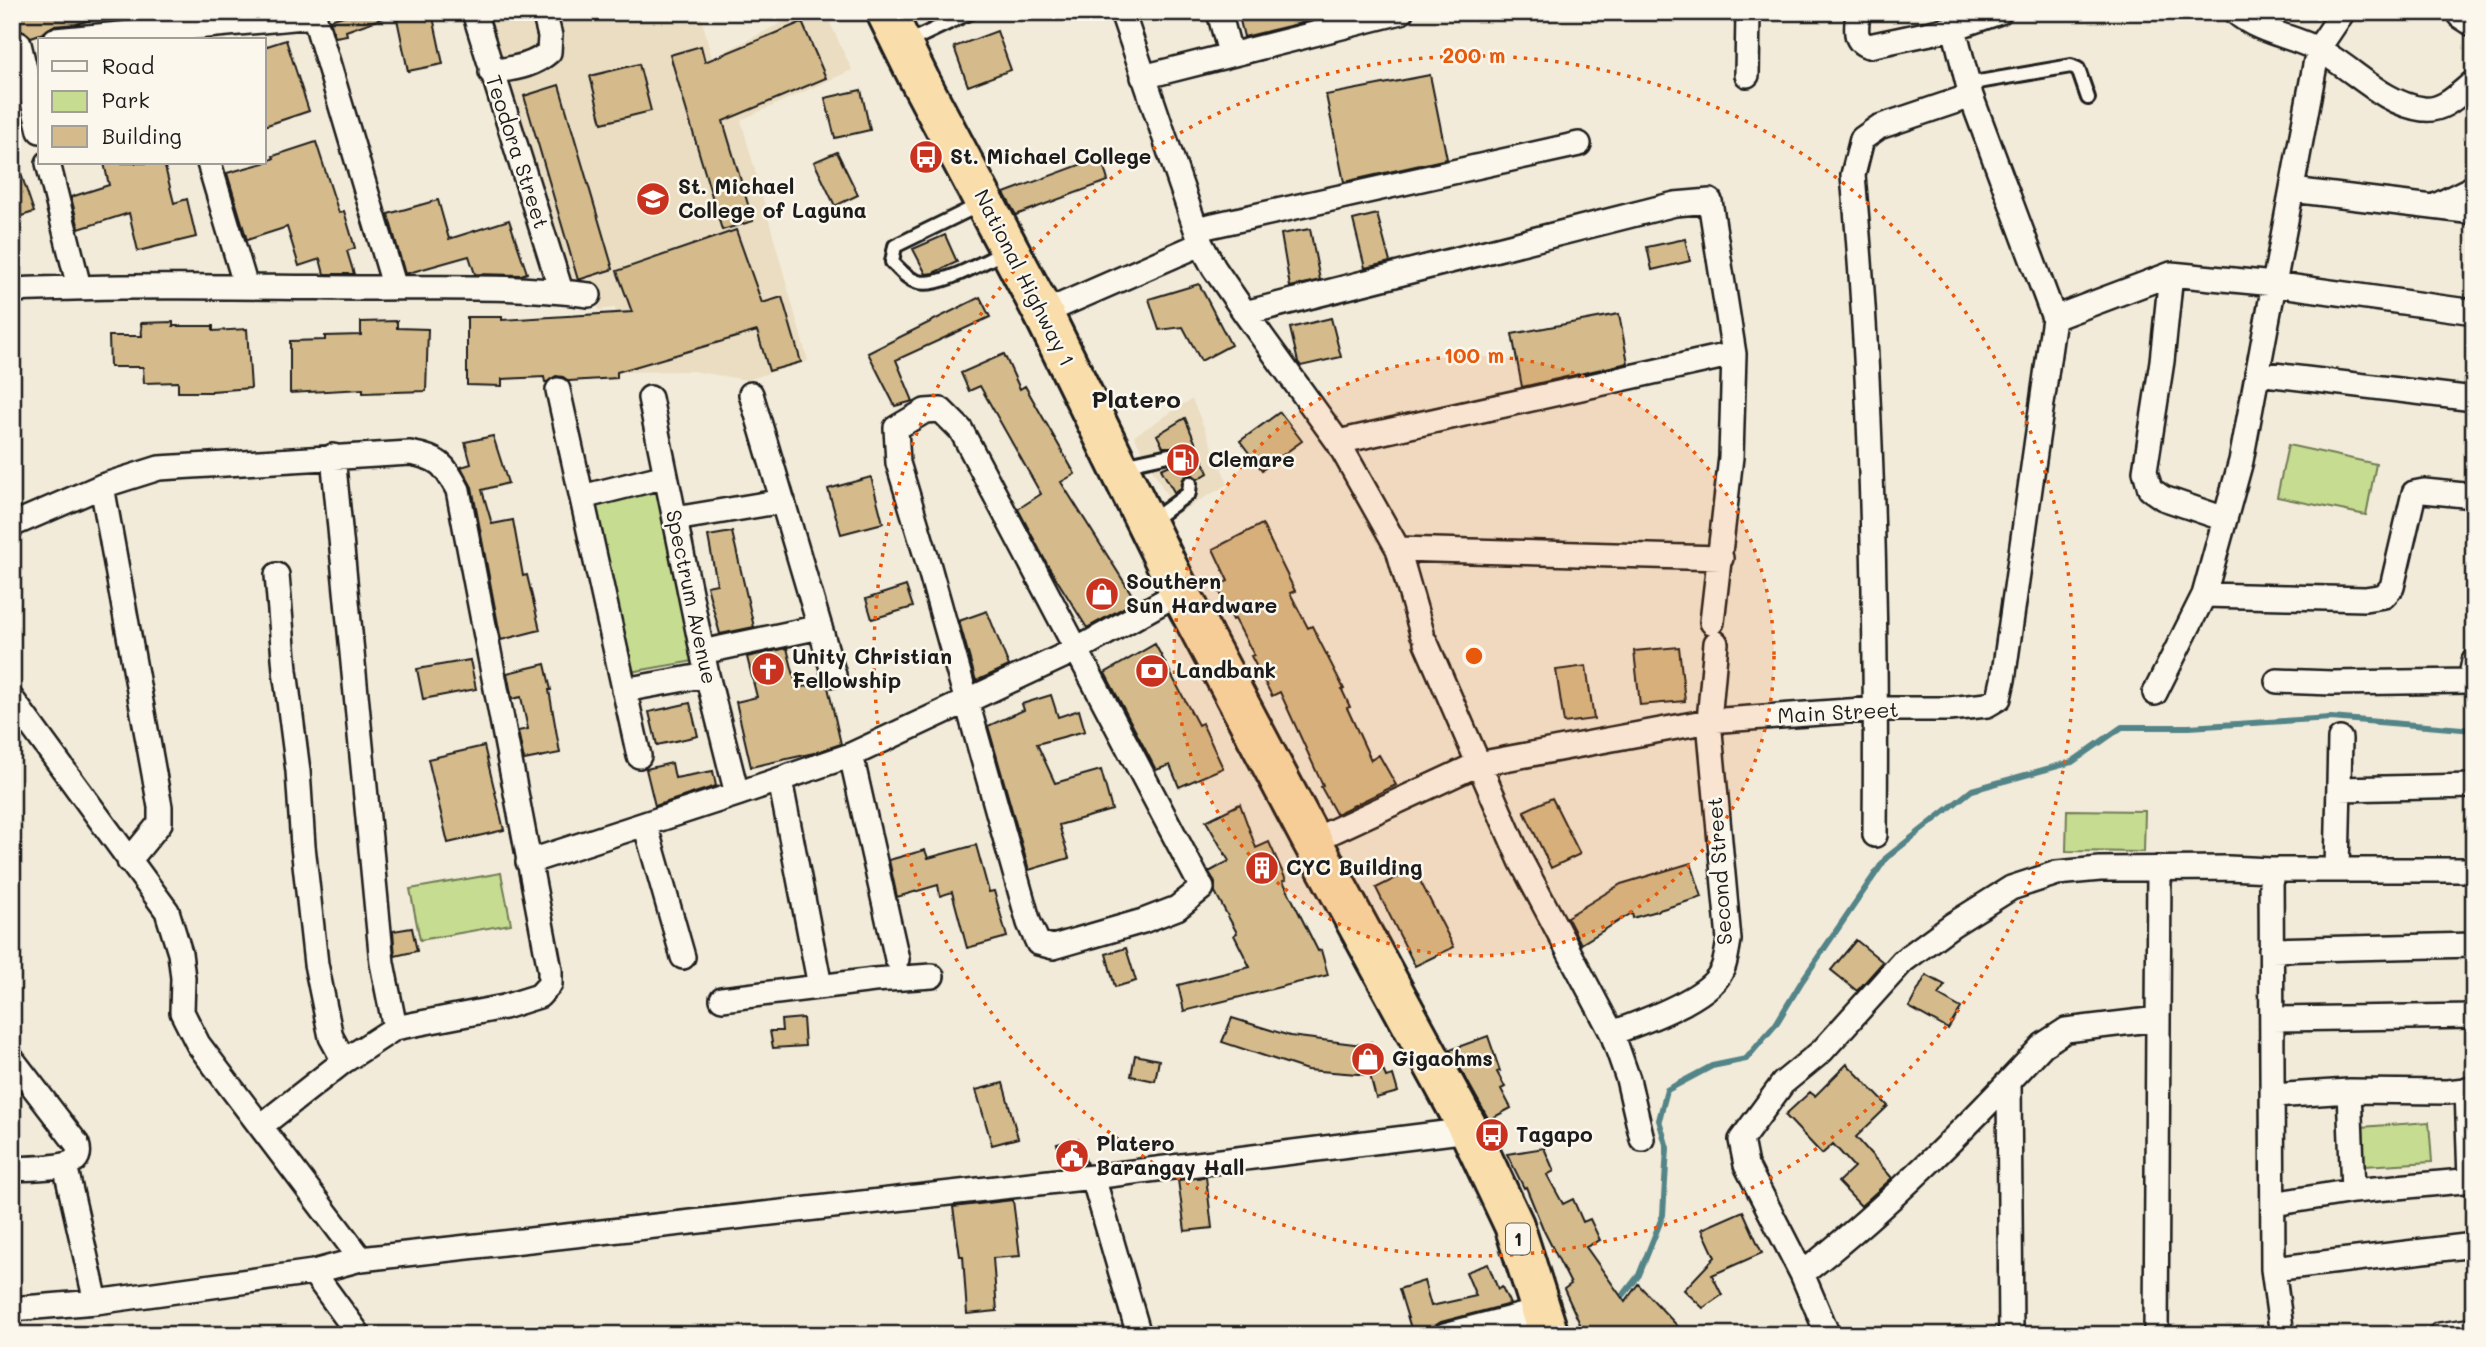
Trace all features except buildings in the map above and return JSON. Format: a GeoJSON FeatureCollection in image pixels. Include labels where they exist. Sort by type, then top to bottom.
{"type":"FeatureCollection","features":[{"type":"Feature","properties":{"kind":"highway","name":"National Highway 1"},"geometry":{"type":"LineString","coordinates":[[894,29],[1043,313],[1180,592],[1469,1130],[1514,1225],[1546,1322]]}},
{"type":"Feature","properties":{"kind":"street","name":"Teodora Street"},"geometry":{"type":"LineString","coordinates":[[474,12],[561,291]]}},
{"type":"Feature","properties":{"kind":"street"},"geometry":{"type":"LineString","coordinates":[[491,72],[527,66],[549,52],[550,36],[544,12]]}},
{"type":"Feature","properties":{"kind":"street"},"geometry":{"type":"LineString","coordinates":[[1122,12],[1199,237],[1214,268],[1338,442],[1398,549],[1424,638],[1478,764],[1521,861],[1612,1033],[1628,1079],[1642,1139]]}},
{"type":"Feature","properties":{"kind":"street"},"geometry":{"type":"LineString","coordinates":[[1219,12],[1230,53]]}},
{"type":"Feature","properties":{"kind":"street"},"geometry":{"type":"LineString","coordinates":[[1143,77],[1330,21],[1401,12]]}},
{"type":"Feature","properties":{"kind":"street"},"geometry":{"type":"LineString","coordinates":[[1747,75],[1748,12]]}},
{"type":"Feature","properties":{"kind":"street"},"geometry":{"type":"LineString","coordinates":[[1858,12],[1856,38],[1860,44],[1869,46],[1954,28],[2000,12]]}},
{"type":"Feature","properties":{"kind":"street"},"geometry":{"type":"LineString","coordinates":[[2155,694],[2204,595],[2241,461],[2318,49],[2343,12]]}},
{"type":"Feature","properties":{"kind":"street"},"geometry":{"type":"LineString","coordinates":[[2460,12],[2460,16],[2474,25]]}},
{"type":"Feature","properties":{"kind":"street"},"geometry":{"type":"LineString","coordinates":[[93,38],[170,34],[314,14],[395,288]]}},
{"type":"Feature","properties":{"kind":"street"},"geometry":{"type":"LineString","coordinates":[[2241,14],[2250,24],[2318,49],[2395,100],[2423,110],[2441,107],[2474,82]]}},
{"type":"Feature","properties":{"kind":"street"},"geometry":{"type":"LineString","coordinates":[[1954,28],[1969,90],[2054,318],[2171,274],[2274,284],[2474,312]]}},
{"type":"Feature","properties":{"kind":"street"},"geometry":{"type":"LineString","coordinates":[[24,44],[38,120]]}},
{"type":"Feature","properties":{"kind":"street"},"geometry":{"type":"LineString","coordinates":[[1875,835],[1876,709],[1872,499],[1853,175],[1862,139],[1879,127],[1969,90]]}},
{"type":"Feature","properties":{"kind":"street"},"geometry":{"type":"LineString","coordinates":[[1043,313],[1199,237],[1579,144]]}},
{"type":"Feature","properties":{"kind":"street"},"geometry":{"type":"LineString","coordinates":[[48,164],[79,287]]}},
{"type":"Feature","properties":{"kind":"street"},"geometry":{"type":"LineString","coordinates":[[209,164],[246,287]]}},
{"type":"Feature","properties":{"kind":"street"},"geometry":{"type":"LineString","coordinates":[[2433,207],[2474,187]]}},
{"type":"Feature","properties":{"kind":"street"},"geometry":{"type":"LineString","coordinates":[[2292,190],[2474,212]]}},
{"type":"Feature","properties":{"kind":"street","name":"Second Street"},"geometry":{"type":"LineString","coordinates":[[1245,313],[1675,204],[1710,201],[1734,354],[1731,457],[1714,633],[1709,721],[1729,940],[1722,972],[1705,992],[1612,1033]]}},
{"type":"Feature","properties":{"kind":"street"},"geometry":{"type":"LineString","coordinates":[[2171,274],[2162,361],[2145,471],[2150,489],[2163,498],[2225,519]]}},
{"type":"Feature","properties":{"kind":"street"},"geometry":{"type":"LineString","coordinates":[[12,290],[79,287],[395,288],[561,291],[589,295]]}},
{"type":"Feature","properties":{"kind":"street","name":"Main Street"},"geometry":{"type":"LineString","coordinates":[[1312,841],[1478,764],[1709,721],[1876,709],[1949,709],[1987,705],[1999,698],[2004,680],[2054,318]]}},
{"type":"Feature","properties":{"kind":"street"},"geometry":{"type":"LineString","coordinates":[[1338,442],[1734,354]]}},
{"type":"Feature","properties":{"kind":"street"},"geometry":{"type":"LineString","coordinates":[[2257,373],[2474,399]]}},
{"type":"Feature","properties":{"kind":"street"},"geometry":{"type":"LineString","coordinates":[[558,390],[639,757]]}},
{"type":"Feature","properties":{"kind":"street"},"geometry":{"type":"LineString","coordinates":[[751,394],[834,675]]}},
{"type":"Feature","properties":{"kind":"street","name":"Spectrum Avenue"},"geometry":{"type":"LineString","coordinates":[[650,398],[707,675],[737,794]]}},
{"type":"Feature","properties":{"kind":"street"},"geometry":{"type":"LineString","coordinates":[[941,410],[961,429],[1078,649],[1202,888],[1177,908],[1143,921],[1053,947],[1038,943],[1028,923],[898,463],[895,428],[925,411],[941,410]]}},
{"type":"Feature","properties":{"kind":"street"},"geometry":{"type":"LineString","coordinates":[[12,525],[102,486],[159,468],[410,453],[431,457],[446,467],[458,490],[550,970],[550,984],[539,996],[504,1007],[395,1028],[344,1061],[261,1126]]}},
{"type":"Feature","properties":{"kind":"street"},"geometry":{"type":"LineString","coordinates":[[334,456],[383,963],[395,1028]]}},
{"type":"Feature","properties":{"kind":"street"},"geometry":{"type":"LineString","coordinates":[[582,497],[666,476]]}},
{"type":"Feature","properties":{"kind":"street"},"geometry":{"type":"LineString","coordinates":[[102,486],[160,807],[160,823],[129,861]]}},
{"type":"Feature","properties":{"kind":"street"},"geometry":{"type":"LineString","coordinates":[[2204,595],[2365,599],[2384,596],[2392,587],[2414,493],[2424,491],[2474,496]]}},
{"type":"Feature","properties":{"kind":"street"},"geometry":{"type":"LineString","coordinates":[[675,519],[783,501]]}},
{"type":"Feature","properties":{"kind":"street"},"geometry":{"type":"LineString","coordinates":[[1398,549],[1721,558]]}},
{"type":"Feature","properties":{"kind":"street"},"geometry":{"type":"LineString","coordinates":[[278,575],[285,670],[298,771],[316,964],[331,1037],[344,1061]]}},
{"type":"Feature","properties":{"kind":"street"},"geometry":{"type":"LineString","coordinates":[[528,862],[851,755],[1078,649],[1180,592]]}},
{"type":"Feature","properties":{"kind":"street"},"geometry":{"type":"LineString","coordinates":[[702,652],[820,627]]}},
{"type":"Feature","properties":{"kind":"street"},"geometry":{"type":"LineString","coordinates":[[2277,681],[2470,681],[2474,662]]}},
{"type":"Feature","properties":{"kind":"street"},"geometry":{"type":"LineString","coordinates":[[624,690],[707,675]]}},
{"type":"Feature","properties":{"kind":"street"},"geometry":{"type":"LineString","coordinates":[[12,698],[167,911],[180,953],[183,978],[182,1012],[198,1044],[361,1259]]}},
{"type":"Feature","properties":{"kind":"street"},"geometry":{"type":"LineString","coordinates":[[2337,870],[2340,739]]}},
{"type":"Feature","properties":{"kind":"street"},"geometry":{"type":"LineString","coordinates":[[851,755],[897,959]]}},
{"type":"Feature","properties":{"kind":"street"},"geometry":{"type":"LineString","coordinates":[[780,780],[820,986]]}},
{"type":"Feature","properties":{"kind":"street"},"geometry":{"type":"LineString","coordinates":[[2339,789],[2474,786]]}},
{"type":"Feature","properties":{"kind":"street"},"geometry":{"type":"LineString","coordinates":[[645,824],[683,957]]}},
{"type":"Feature","properties":{"kind":"street"},"geometry":{"type":"LineString","coordinates":[[1828,1335],[1802,1274],[1746,1165],[1741,1140],[1783,1083],[1822,1051],[1903,961],[1952,925],[2011,888],[2057,873],[2158,867],[2474,870]]}},
{"type":"Feature","properties":{"kind":"street"},"geometry":{"type":"LineString","coordinates":[[2156,1335],[2158,867]]}},
{"type":"Feature","properties":{"kind":"street"},"geometry":{"type":"LineString","coordinates":[[2271,870],[2273,1269],[2282,1335]]}},
{"type":"Feature","properties":{"kind":"street"},"geometry":{"type":"LineString","coordinates":[[2271,950],[2474,944]]}},
{"type":"Feature","properties":{"kind":"street"},"geometry":{"type":"LineString","coordinates":[[722,999],[820,986],[932,976]]}},
{"type":"Feature","properties":{"kind":"street"},"geometry":{"type":"LineString","coordinates":[[2272,1019],[2474,1016]]}},
{"type":"Feature","properties":{"kind":"street"},"geometry":{"type":"LineString","coordinates":[[1802,1274],[1846,1240],[1899,1190],[2043,1045],[2066,1030],[2158,1019]]}},
{"type":"Feature","properties":{"kind":"street"},"geometry":{"type":"LineString","coordinates":[[12,1059],[77,1144],[79,1152],[76,1159],[65,1165],[12,1170]]}},
{"type":"Feature","properties":{"kind":"street"},"geometry":{"type":"LineString","coordinates":[[2009,1082],[2011,1335]]}},
{"type":"Feature","properties":{"kind":"street"},"geometry":{"type":"LineString","coordinates":[[2272,1096],[2349,1091],[2447,1092],[2471,1089],[2472,1180],[2353,1191],[2273,1204]]}},
{"type":"Feature","properties":{"kind":"street"},"geometry":{"type":"LineString","coordinates":[[2349,1091],[2353,1191]]}},
{"type":"Feature","properties":{"kind":"street"},"geometry":{"type":"LineString","coordinates":[[12,1309],[96,1302],[313,1272],[361,1259],[1093,1177],[1469,1130]]}},
{"type":"Feature","properties":{"kind":"street"},"geometry":{"type":"LineString","coordinates":[[65,1165],[96,1302]]}},
{"type":"Feature","properties":{"kind":"street"},"geometry":{"type":"LineString","coordinates":[[1093,1177],[1139,1335]]}},
{"type":"Feature","properties":{"kind":"street"},"geometry":{"type":"LineString","coordinates":[[2273,1269],[2474,1245]]}},
{"type":"Feature","properties":{"kind":"street"},"geometry":{"type":"LineString","coordinates":[[313,1272],[359,1335]]}},
{"type":"Feature","properties":{"kind":"street"},"geometry":{"type":"LineString","coordinates":[[1445,1335],[1546,1322]]}},
{"type":"Feature","properties":{"kind":"street"},"geometry":{"type":"LineString","coordinates":[[2440,1335],[2474,1330]]}},
{"type":"Feature","properties":{"kind":"lane"},"geometry":{"type":"LineString","coordinates":[[894,29],[971,12]]}},
{"type":"Feature","properties":{"kind":"lane"},"geometry":{"type":"LineString","coordinates":[[1969,90],[2071,66],[2078,69],[2088,98]]}},
{"type":"Feature","properties":{"kind":"lane"},"geometry":{"type":"LineString","coordinates":[[984,202],[895,246],[892,262],[906,277],[921,283],[943,280],[1009,250]]}},
{"type":"Feature","properties":{"kind":"lane"},"geometry":{"type":"LineString","coordinates":[[1118,466],[1169,455],[1180,459]]}},
{"type":"Feature","properties":{"kind":"lane"},"geometry":{"type":"LineString","coordinates":[[1147,524],[1189,493],[1190,483]]}},
{"type":"Feature","properties":{"kind":"shaded area","name":"St. Michael College of Laguna"},"geometry":{"type":"Polygon","coordinates":[[[484,12],[700,12],[712,58],[803,12],[825,12],[852,70],[741,120],[808,361],[747,380],[692,371],[623,372],[615,308],[599,310],[590,278],[571,283],[484,12]]]}},
{"type":"Feature","properties":{"kind":"shaded area","name":"Clemare"},"geometry":{"type":"Polygon","coordinates":[[[1192,399],[1228,484],[1177,514],[1134,436],[1192,399]]]}},
{"type":"Feature","properties":{"kind":"green space"},"geometry":{"type":"Polygon","coordinates":[[[2288,445],[2376,464],[2366,515],[2277,497],[2288,445]]]}},
{"type":"Feature","properties":{"kind":"green space"},"geometry":{"type":"Polygon","coordinates":[[[657,484],[694,661],[630,672],[589,497],[657,484]]]}},
{"type":"Feature","properties":{"kind":"green space"},"geometry":{"type":"Polygon","coordinates":[[[2067,810],[2145,811],[2144,852],[2066,851],[2067,810]]]}},
{"type":"Feature","properties":{"kind":"green space"},"geometry":{"type":"Polygon","coordinates":[[[501,873],[511,924],[420,940],[410,889],[501,873]]]}},
{"type":"Feature","properties":{"kind":"green space"},"geometry":{"type":"Polygon","coordinates":[[[2429,1122],[2432,1162],[2364,1166],[2361,1127],[2429,1122]]]}},
{"type":"Feature","properties":{"kind":"waterway"},"geometry":{"type":"LineString","coordinates":[[1618,1302],[1639,1275],[1663,1215],[1667,1148],[1659,1120],[1667,1090],[1712,1066],[1746,1059],[1776,1024],[1886,858],[1972,790],[2072,762],[2122,727],[2189,727],[2331,718],[2474,730]]}},
{"type":"Feature","properties":{"kind":"place","name":"St. Michael College"},"geometry":{"type":"Point","coordinates":[926,157]}},
{"type":"Feature","properties":{"kind":"place","name":"St. Michael College of Laguna"},"geometry":{"type":"Point","coordinates":[653,199]}},
{"type":"Feature","properties":{"kind":"place","name":"Clemare"},"geometry":{"type":"Point","coordinates":[1183,460]}},
{"type":"Feature","properties":{"kind":"place","name":"Southern Sun Hardware"},"geometry":{"type":"Point","coordinates":[1102,594]}},
{"type":"Feature","properties":{"kind":"place","name":"Unity Christian Fellowship"},"geometry":{"type":"Point","coordinates":[768,669]}},
{"type":"Feature","properties":{"kind":"place","name":"Landbank"},"geometry":{"type":"Point","coordinates":[1152,671]}},
{"type":"Feature","properties":{"kind":"place","name":"CYC Building"},"geometry":{"type":"Point","coordinates":[1262,868]}},
{"type":"Feature","properties":{"kind":"place","name":"Gigaohms"},"geometry":{"type":"Point","coordinates":[1368,1059]}},
{"type":"Feature","properties":{"kind":"place","name":"Tagapo"},"geometry":{"type":"Point","coordinates":[1492,1135]}},
{"type":"Feature","properties":{"kind":"place","name":"Platero Barangay Hall"},"geometry":{"type":"Point","coordinates":[1072,1156]}},
{"type":"Feature","properties":{"kind":"district","name":"Platero"},"geometry":{"type":"Point","coordinates":[1136,400]}}]}
